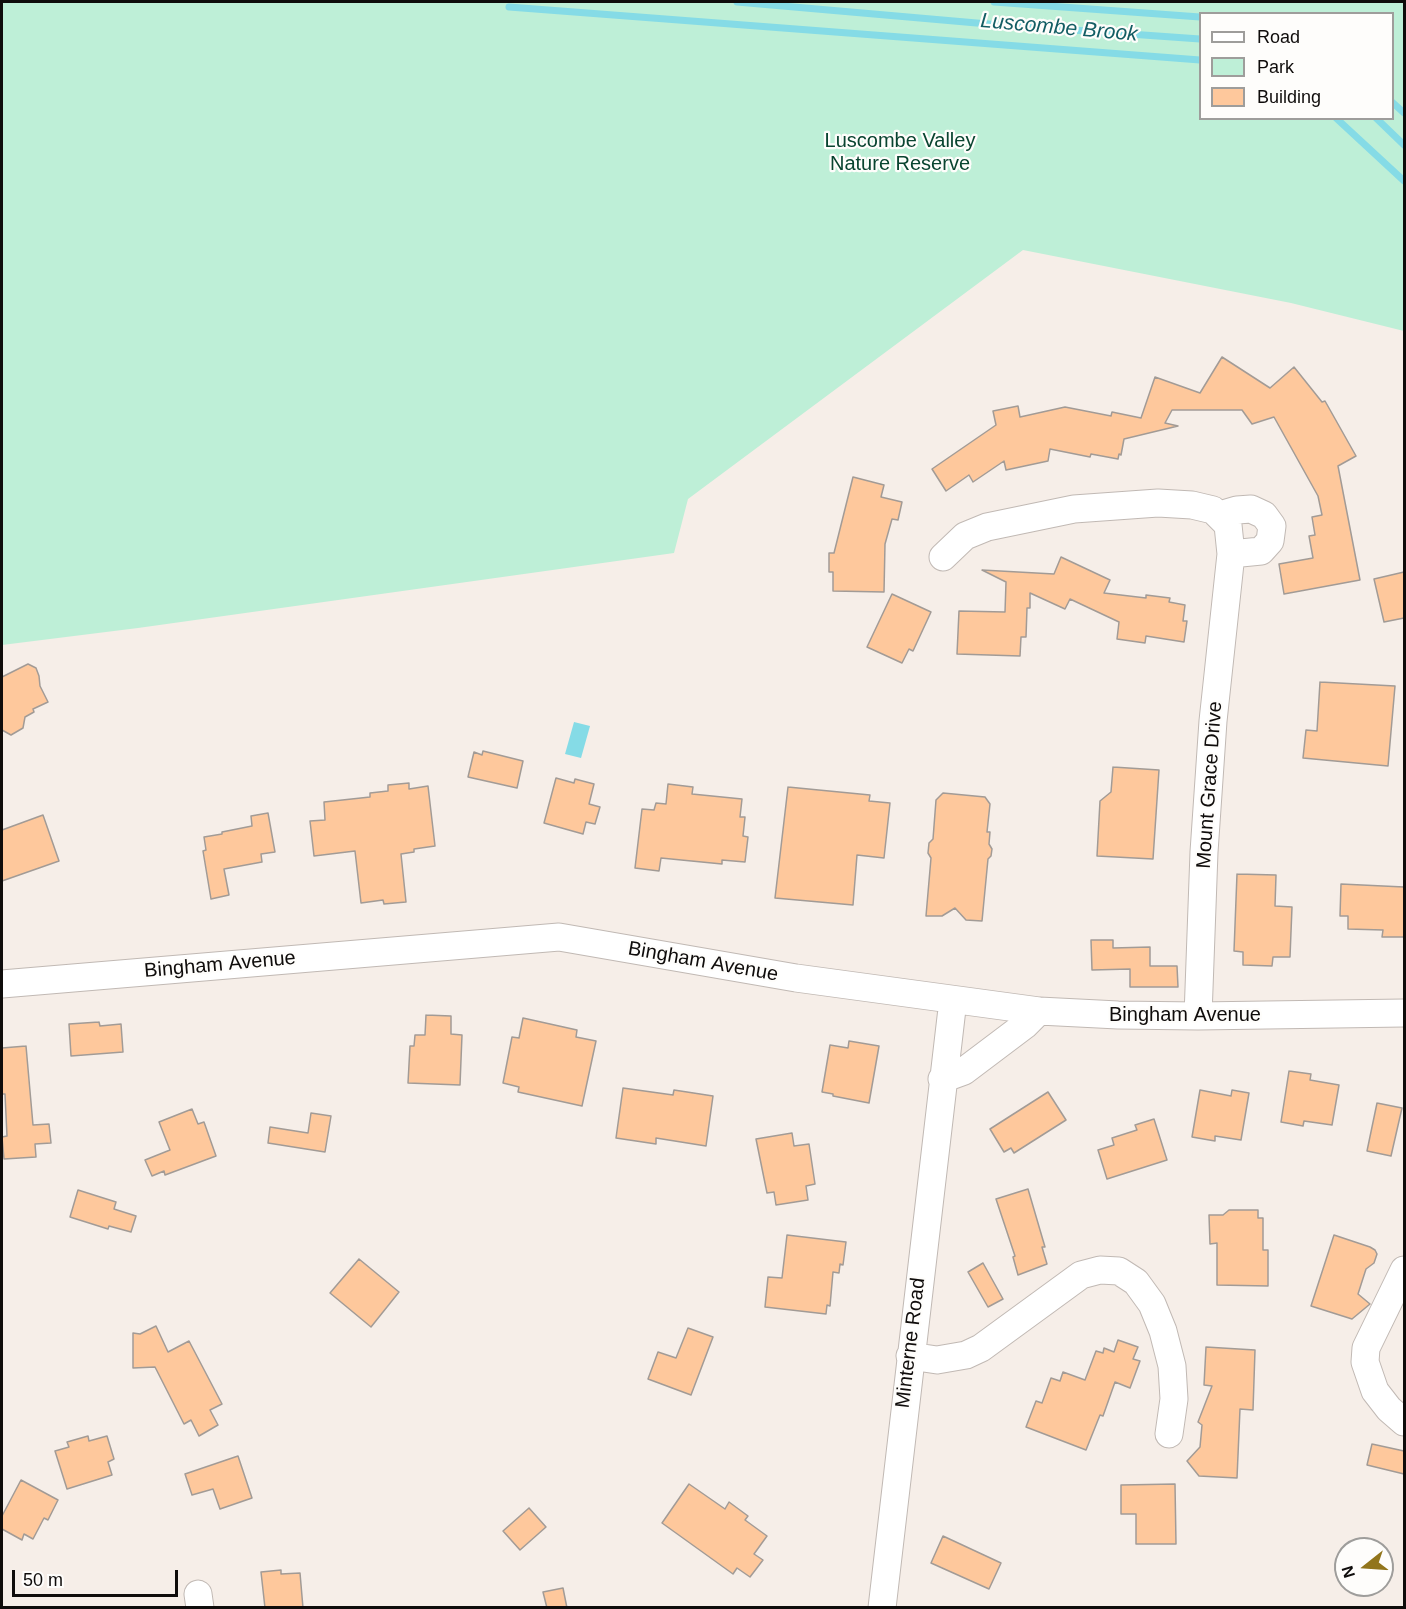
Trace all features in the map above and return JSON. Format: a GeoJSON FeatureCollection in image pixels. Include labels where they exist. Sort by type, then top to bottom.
{"type":"FeatureCollection","features":[{"type":"Feature","properties":{"kind":"street"},"geometry":{"type":"LineString","coordinates":[[943,557],[965,536],[987,527],[1074,509],[1158,502],[1192,505],[1214,510],[1221,515],[1251,509],[1264,514],[1272,526],[1270,542],[1261,551],[1231,554]]}},
{"type":"Feature","properties":{"kind":"street","name":"Mount Grace Drive"},"geometry":{"type":"LineString","coordinates":[[1198,1016],[1204,852],[1212,733],[1231,554],[1228,525],[1221,515]]}},
{"type":"Feature","properties":{"kind":"street","name":"Bingham Avenue"},"geometry":{"type":"LineString","coordinates":[[2,984],[559,937],[796,978],[1039,1011],[1118,1016],[1404,1013]]}},
{"type":"Feature","properties":{"kind":"street","name":"Minterne Road"},"geometry":{"type":"LineString","coordinates":[[882,1608],[952,1000]]}},
{"type":"Feature","properties":{"kind":"street"},"geometry":{"type":"LineString","coordinates":[[942,1079],[964,1071],[1025,1025],[1039,1011]]}},
{"type":"Feature","properties":{"kind":"street"},"geometry":{"type":"LineString","coordinates":[[910,1356],[938,1360],[966,1355],[981,1348],[1081,1275],[1100,1269],[1119,1271],[1136,1282],[1152,1305],[1162,1331],[1172,1366],[1174,1399],[1169,1434]]}},
{"type":"Feature","properties":{"kind":"street"},"geometry":{"type":"LineString","coordinates":[[1404,1270],[1366,1347],[1365,1362],[1375,1391],[1389,1410],[1404,1422]]}},
{"type":"Feature","properties":{"kind":"green space","name":"Luscombe Valley Nature Reserve"},"geometry":{"type":"Polygon","coordinates":[[[2,2],[1404,2],[1404,331],[1291,303],[1023,250],[688,499],[674,553],[2,645],[2,2]]]}},
{"type":"Feature","properties":{"kind":"water"},"geometry":{"type":"Polygon","coordinates":[[[574,722],[590,726],[581,758],[565,754],[574,722]]]}},
{"type":"Feature","properties":{"kind":"building"},"geometry":{"type":"Polygon","coordinates":[[[1222,357],[1270,388],[1294,367],[1322,402],[1325,401],[1356,456],[1338,466],[1360,580],[1284,594],[1279,564],[1313,558],[1309,536],[1315,535],[1312,517],[1322,515],[1318,496],[1274,417],[1252,424],[1242,410],[1172,410],[1165,423],[1178,426],[1124,439],[1118,459],[1091,454],[1090,457],[1050,449],[1048,461],[1006,470],[1004,461],[973,482],[969,475],[946,491],[932,469],[996,425],[993,411],[1018,406],[1020,417],[1065,407],[1111,416],[1112,412],[1141,418],[1155,377],[1200,393],[1222,357]]]}},
{"type":"Feature","properties":{"kind":"building"},"geometry":{"type":"Polygon","coordinates":[[[853,477],[884,485],[881,497],[902,502],[898,520],[892,519],[885,544],[884,592],[833,591],[833,572],[829,572],[829,553],[834,553],[853,477]]]}},
{"type":"Feature","properties":{"kind":"building"},"geometry":{"type":"Polygon","coordinates":[[[1061,557],[1110,580],[1104,593],[1146,598],[1146,595],[1170,598],[1169,602],[1185,605],[1183,621],[1187,621],[1184,642],[1146,636],[1145,643],[1117,639],[1119,622],[1070,599],[1065,609],[1030,593],[1026,637],[1021,637],[1020,656],[957,654],[959,611],[1005,612],[1006,582],[982,570],[1054,574],[1061,557]]]}},
{"type":"Feature","properties":{"kind":"building"},"geometry":{"type":"Polygon","coordinates":[[[1404,572],[1404,618],[1384,622],[1374,579],[1404,572]]]}},
{"type":"Feature","properties":{"kind":"building"},"geometry":{"type":"Polygon","coordinates":[[[892,594],[931,612],[913,651],[909,649],[902,663],[867,647],[892,594]]]}},
{"type":"Feature","properties":{"kind":"building"},"geometry":{"type":"Polygon","coordinates":[[[28,664],[36,668],[40,686],[48,702],[33,709],[34,712],[25,717],[23,728],[11,735],[2,730],[2,677],[28,664]]]}},
{"type":"Feature","properties":{"kind":"building"},"geometry":{"type":"Polygon","coordinates":[[[1320,682],[1395,686],[1388,766],[1303,758],[1306,730],[1317,731],[1320,682]]]}},
{"type":"Feature","properties":{"kind":"building"},"geometry":{"type":"Polygon","coordinates":[[[483,751],[523,761],[517,788],[468,777],[474,752],[482,755],[483,751]]]}},
{"type":"Feature","properties":{"kind":"building"},"geometry":{"type":"Polygon","coordinates":[[[1113,767],[1159,770],[1153,859],[1097,856],[1100,801],[1111,792],[1113,767]]]}},
{"type":"Feature","properties":{"kind":"building"},"geometry":{"type":"Polygon","coordinates":[[[556,778],[574,783],[575,779],[594,784],[589,804],[600,807],[595,824],[586,822],[583,834],[544,823],[556,778]]]}},
{"type":"Feature","properties":{"kind":"building"},"geometry":{"type":"Polygon","coordinates":[[[409,783],[409,789],[428,786],[435,846],[414,849],[414,852],[401,854],[406,902],[384,904],[383,900],[361,903],[355,851],[314,856],[310,821],[325,820],[324,802],[370,797],[370,793],[388,791],[388,785],[409,783]]]}},
{"type":"Feature","properties":{"kind":"building"},"geometry":{"type":"Polygon","coordinates":[[[668,784],[693,787],[692,794],[742,799],[740,817],[745,817],[743,836],[748,837],[745,862],[722,860],[722,864],[661,858],[659,871],[635,868],[642,809],[654,810],[656,803],[666,804],[668,784]]]}},
{"type":"Feature","properties":{"kind":"building"},"geometry":{"type":"Polygon","coordinates":[[[788,787],[870,795],[869,801],[890,803],[884,858],[857,855],[853,905],[775,898],[788,787]]]}},
{"type":"Feature","properties":{"kind":"building"},"geometry":{"type":"Polygon","coordinates":[[[943,793],[985,797],[990,804],[987,832],[990,832],[989,844],[992,849],[988,859],[982,921],[966,920],[955,908],[942,916],[926,916],[931,858],[928,853],[929,843],[933,839],[936,800],[943,793]]]}},
{"type":"Feature","properties":{"kind":"building"},"geometry":{"type":"Polygon","coordinates":[[[268,813],[275,852],[261,854],[262,862],[224,869],[229,895],[211,899],[203,851],[206,850],[204,837],[252,826],[251,816],[268,813]]]}},
{"type":"Feature","properties":{"kind":"building"},"geometry":{"type":"Polygon","coordinates":[[[43,815],[59,861],[2,881],[2,830],[43,815]]]}},
{"type":"Feature","properties":{"kind":"building"},"geometry":{"type":"Polygon","coordinates":[[[1237,874],[1276,875],[1275,906],[1292,907],[1290,957],[1273,957],[1272,966],[1243,965],[1243,952],[1234,951],[1237,874]]]}},
{"type":"Feature","properties":{"kind":"building"},"geometry":{"type":"Polygon","coordinates":[[[1341,884],[1404,887],[1404,937],[1382,937],[1383,930],[1348,929],[1348,916],[1340,916],[1341,884]]]}},
{"type":"Feature","properties":{"kind":"building"},"geometry":{"type":"Polygon","coordinates":[[[1091,940],[1113,940],[1113,948],[1150,947],[1150,966],[1177,966],[1178,987],[1130,987],[1130,969],[1092,970],[1091,940]]]}},
{"type":"Feature","properties":{"kind":"building"},"geometry":{"type":"Polygon","coordinates":[[[426,1015],[451,1016],[451,1034],[462,1035],[460,1085],[408,1083],[410,1046],[414,1046],[415,1035],[425,1035],[426,1015]]]}},
{"type":"Feature","properties":{"kind":"building"},"geometry":{"type":"Polygon","coordinates":[[[523,1018],[577,1030],[576,1037],[596,1041],[582,1106],[518,1092],[519,1087],[503,1083],[512,1037],[519,1038],[523,1018]]]}},
{"type":"Feature","properties":{"kind":"building"},"geometry":{"type":"Polygon","coordinates":[[[99,1022],[100,1026],[121,1024],[123,1052],[71,1056],[69,1024],[99,1022]]]}},
{"type":"Feature","properties":{"kind":"building"},"geometry":{"type":"Polygon","coordinates":[[[849,1041],[879,1046],[869,1103],[822,1092],[830,1045],[848,1048],[849,1041]]]}},
{"type":"Feature","properties":{"kind":"building"},"geometry":{"type":"Polygon","coordinates":[[[26,1046],[33,1125],[49,1124],[51,1143],[35,1144],[36,1157],[4,1159],[2,1137],[7,1136],[5,1094],[2,1094],[2,1048],[26,1046]]]}},
{"type":"Feature","properties":{"kind":"building"},"geometry":{"type":"Polygon","coordinates":[[[1289,1071],[1311,1074],[1310,1080],[1339,1085],[1332,1125],[1304,1121],[1303,1126],[1281,1122],[1289,1071]]]}},
{"type":"Feature","properties":{"kind":"building"},"geometry":{"type":"Polygon","coordinates":[[[623,1088],[673,1095],[674,1090],[713,1096],[706,1146],[656,1138],[656,1144],[616,1138],[623,1088]]]}},
{"type":"Feature","properties":{"kind":"building"},"geometry":{"type":"Polygon","coordinates":[[[1200,1090],[1231,1096],[1232,1090],[1249,1093],[1241,1140],[1215,1136],[1215,1141],[1192,1137],[1200,1090]]]}},
{"type":"Feature","properties":{"kind":"building"},"geometry":{"type":"Polygon","coordinates":[[[1048,1092],[1066,1120],[1014,1153],[1011,1148],[1004,1152],[990,1129],[1048,1092]]]}},
{"type":"Feature","properties":{"kind":"building"},"geometry":{"type":"Polygon","coordinates":[[[1377,1103],[1402,1108],[1391,1156],[1367,1151],[1377,1103]]]}},
{"type":"Feature","properties":{"kind":"building"},"geometry":{"type":"Polygon","coordinates":[[[192,1109],[198,1124],[204,1122],[216,1156],[165,1175],[164,1171],[152,1176],[145,1160],[170,1150],[159,1122],[192,1109]]]}},
{"type":"Feature","properties":{"kind":"building"},"geometry":{"type":"Polygon","coordinates":[[[311,1113],[331,1116],[325,1152],[268,1143],[270,1127],[308,1133],[311,1113]]]}},
{"type":"Feature","properties":{"kind":"building"},"geometry":{"type":"Polygon","coordinates":[[[1154,1119],[1167,1160],[1107,1179],[1098,1150],[1114,1145],[1112,1138],[1137,1130],[1135,1125],[1154,1119]]]}},
{"type":"Feature","properties":{"kind":"building"},"geometry":{"type":"Polygon","coordinates":[[[792,1133],[794,1146],[809,1144],[815,1184],[806,1186],[808,1200],[776,1205],[774,1192],[767,1193],[756,1139],[792,1133]]]}},
{"type":"Feature","properties":{"kind":"building"},"geometry":{"type":"Polygon","coordinates":[[[1028,1189],[1045,1247],[1042,1247],[1047,1264],[1018,1275],[1013,1257],[1015,1256],[996,1199],[1028,1189]]]}},
{"type":"Feature","properties":{"kind":"building"},"geometry":{"type":"Polygon","coordinates":[[[78,1190],[116,1202],[114,1209],[136,1216],[131,1232],[109,1226],[108,1229],[70,1217],[78,1190]]]}},
{"type":"Feature","properties":{"kind":"building"},"geometry":{"type":"Polygon","coordinates":[[[1229,1210],[1258,1210],[1258,1218],[1263,1218],[1263,1250],[1268,1250],[1268,1286],[1217,1285],[1217,1243],[1210,1244],[1209,1215],[1223,1215],[1229,1210]]]}},
{"type":"Feature","properties":{"kind":"building"},"geometry":{"type":"Polygon","coordinates":[[[787,1235],[846,1242],[843,1265],[840,1264],[839,1273],[833,1272],[830,1306],[827,1305],[826,1314],[765,1307],[768,1277],[782,1278],[787,1235]]]}},
{"type":"Feature","properties":{"kind":"building"},"geometry":{"type":"Polygon","coordinates":[[[1334,1235],[1370,1247],[1377,1254],[1374,1263],[1366,1269],[1358,1294],[1370,1304],[1352,1319],[1311,1306],[1334,1235]]]}},
{"type":"Feature","properties":{"kind":"building"},"geometry":{"type":"Polygon","coordinates":[[[359,1259],[399,1292],[371,1327],[330,1293],[359,1259]]]}},
{"type":"Feature","properties":{"kind":"building"},"geometry":{"type":"Polygon","coordinates":[[[983,1263],[1003,1299],[988,1307],[968,1272],[983,1263]]]}},
{"type":"Feature","properties":{"kind":"building"},"geometry":{"type":"Polygon","coordinates":[[[156,1326],[168,1352],[189,1341],[222,1404],[210,1410],[218,1425],[199,1436],[191,1420],[184,1424],[155,1367],[133,1368],[133,1333],[140,1334],[156,1326]]]}},
{"type":"Feature","properties":{"kind":"building"},"geometry":{"type":"Polygon","coordinates":[[[688,1328],[713,1337],[691,1395],[648,1379],[658,1352],[676,1358],[688,1328]]]}},
{"type":"Feature","properties":{"kind":"building"},"geometry":{"type":"Polygon","coordinates":[[[1118,1340],[1138,1347],[1133,1359],[1140,1361],[1130,1388],[1115,1382],[1103,1416],[1100,1415],[1086,1450],[1026,1427],[1036,1401],[1042,1403],[1051,1378],[1060,1381],[1063,1372],[1085,1380],[1096,1351],[1103,1353],[1104,1348],[1114,1352],[1118,1340]]]}},
{"type":"Feature","properties":{"kind":"building"},"geometry":{"type":"Polygon","coordinates":[[[1206,1347],[1255,1350],[1253,1410],[1240,1409],[1237,1478],[1199,1476],[1187,1461],[1200,1447],[1202,1425],[1198,1422],[1212,1386],[1204,1385],[1206,1347]]]}},
{"type":"Feature","properties":{"kind":"building"},"geometry":{"type":"Polygon","coordinates":[[[88,1436],[89,1441],[107,1436],[114,1459],[108,1462],[112,1475],[67,1489],[55,1451],[69,1447],[67,1442],[88,1436]]]}},
{"type":"Feature","properties":{"kind":"building"},"geometry":{"type":"Polygon","coordinates":[[[1372,1444],[1404,1451],[1404,1474],[1367,1465],[1372,1444]]]}},
{"type":"Feature","properties":{"kind":"building"},"geometry":{"type":"Polygon","coordinates":[[[238,1456],[252,1498],[220,1509],[213,1489],[192,1495],[185,1474],[238,1456]]]}},
{"type":"Feature","properties":{"kind":"building"},"geometry":{"type":"Polygon","coordinates":[[[21,1480],[58,1500],[48,1520],[44,1518],[33,1539],[24,1534],[22,1540],[2,1529],[2,1516],[21,1480]]]}},
{"type":"Feature","properties":{"kind":"building"},"geometry":{"type":"Polygon","coordinates":[[[689,1484],[725,1509],[729,1502],[748,1516],[745,1520],[767,1536],[754,1554],[763,1560],[750,1577],[737,1568],[733,1574],[662,1523],[689,1484]]]}},
{"type":"Feature","properties":{"kind":"building"},"geometry":{"type":"Polygon","coordinates":[[[1175,1484],[1176,1544],[1136,1544],[1136,1514],[1121,1514],[1121,1485],[1175,1484]]]}},
{"type":"Feature","properties":{"kind":"building"},"geometry":{"type":"Polygon","coordinates":[[[529,1508],[546,1527],[520,1550],[503,1531],[529,1508]]]}},
{"type":"Feature","properties":{"kind":"building"},"geometry":{"type":"Polygon","coordinates":[[[943,1536],[1001,1563],[989,1589],[931,1563],[943,1536]]]}},
{"type":"Feature","properties":{"kind":"building"},"geometry":{"type":"Polygon","coordinates":[[[281,1570],[281,1574],[300,1573],[303,1608],[265,1608],[261,1572],[281,1570]]]}},
{"type":"Feature","properties":{"kind":"building"},"geometry":{"type":"Polygon","coordinates":[[[563,1588],[567,1608],[547,1608],[543,1592],[563,1588]]]}},
{"type":"Feature","properties":{"kind":"waterway","name":"Luscombe Brook"},"geometry":{"type":"LineString","coordinates":[[737,2],[988,24],[1199,39]]}},
{"type":"Feature","properties":{"kind":"waterway"},"geometry":{"type":"LineString","coordinates":[[994,2],[1199,17]]}},
{"type":"Feature","properties":{"kind":"waterway"},"geometry":{"type":"LineString","coordinates":[[509,7],[1199,60]]}},
{"type":"Feature","properties":{"kind":"waterway"},"geometry":{"type":"LineString","coordinates":[[1394,104],[1404,113]]}},
{"type":"Feature","properties":{"kind":"waterway"},"geometry":{"type":"LineString","coordinates":[[1338,120],[1404,181]]}},
{"type":"Feature","properties":{"kind":"waterway","name":"Luscombe Brook"},"geometry":{"type":"LineString","coordinates":[[1378,120],[1404,145]]}}]}
